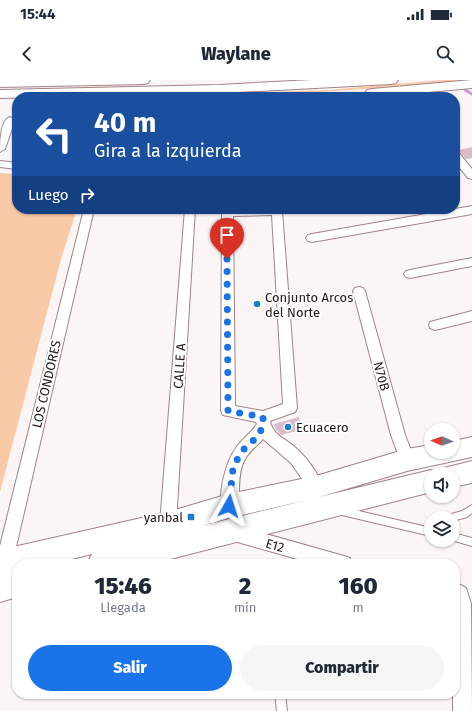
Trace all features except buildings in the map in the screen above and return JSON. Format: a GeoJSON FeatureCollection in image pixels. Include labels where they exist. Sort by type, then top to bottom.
{"type":"FeatureCollection","features":[{"type":"Feature","properties":{"kind":"main road"},"geometry":{"type":"LineString","coordinates":[[183,92],[391,80]]}},
{"type":"Feature","properties":{"kind":"main road"},"geometry":{"type":"LineString","coordinates":[[382,92],[472,84]]}},
{"type":"Feature","properties":{"kind":"main road"},"geometry":{"type":"LineString","coordinates":[[460,450],[472,447]]}},
{"type":"Feature","properties":{"kind":"main road"},"geometry":{"type":"LineString","coordinates":[[120,559],[230,532],[321,498],[407,460],[424,457]]}},
{"type":"Feature","properties":{"kind":"main road"},"geometry":{"type":"LineString","coordinates":[[460,475],[472,472]]}},
{"type":"Feature","properties":{"kind":"main road"},"geometry":{"type":"LineString","coordinates":[[3,561],[168,524],[229,506],[321,498],[424,482]]}},
{"type":"Feature","properties":{"kind":"street"},"geometry":{"type":"LineString","coordinates":[[0,83],[144,80]]}},
{"type":"Feature","properties":{"kind":"street"},"geometry":{"type":"LineString","coordinates":[[0,149],[8,107]]}},
{"type":"Feature","properties":{"kind":"street"},"geometry":{"type":"LineString","coordinates":[[460,161],[472,176]]}},
{"type":"Feature","properties":{"kind":"street"},"geometry":{"type":"LineString","coordinates":[[0,164],[12,165]]}},
{"type":"Feature","properties":{"kind":"street"},"geometry":{"type":"LineString","coordinates":[[460,212],[472,210]]}},
{"type":"Feature","properties":{"kind":"street","name":"LOS CONDORES"},"geometry":{"type":"LineString","coordinates":[[3,561],[66,297],[88,214]]}},
{"type":"Feature","properties":{"kind":"street","name":"CALLE A"},"geometry":{"type":"LineString","coordinates":[[168,524],[190,214]]}},
{"type":"Feature","properties":{"kind":"street"},"geometry":{"type":"LineString","coordinates":[[227,214],[228,411],[263,422]]}},
{"type":"Feature","properties":{"kind":"street"},"geometry":{"type":"LineString","coordinates":[[229,506],[233,468],[241,452],[258,436],[263,422],[290,408],[277,214]]}},
{"type":"Feature","properties":{"kind":"street"},"geometry":{"type":"LineString","coordinates":[[312,238],[449,214]]}},
{"type":"Feature","properties":{"kind":"street"},"geometry":{"type":"LineString","coordinates":[[410,274],[472,262]]}},
{"type":"Feature","properties":{"kind":"street","name":"N70B"},"geometry":{"type":"LineString","coordinates":[[359,291],[398,435],[407,460]]}},
{"type":"Feature","properties":{"kind":"street"},"geometry":{"type":"LineString","coordinates":[[435,325],[472,316]]}},
{"type":"Feature","properties":{"kind":"street"},"geometry":{"type":"LineString","coordinates":[[263,422],[268,436],[296,457],[321,498]]}},
{"type":"Feature","properties":{"kind":"street","name":"E12"},"geometry":{"type":"LineString","coordinates":[[230,532],[326,559]]}},
{"type":"Feature","properties":{"kind":"street"},"geometry":{"type":"LineString","coordinates":[[460,594],[462,604],[463,711]]}},
{"type":"Feature","properties":{"kind":"lane"},"geometry":{"type":"LineString","coordinates":[[321,498],[383,520],[424,530]]}},
{"type":"Feature","properties":{"kind":"lane"},"geometry":{"type":"LineString","coordinates":[[460,515],[472,509]]}},
{"type":"Feature","properties":{"kind":"lane"},"geometry":{"type":"LineString","coordinates":[[460,539],[472,542]]}},
{"type":"Feature","properties":{"kind":"lane"},"geometry":{"type":"LineString","coordinates":[[0,593],[9,589]]}},
{"type":"Feature","properties":{"kind":"lane"},"geometry":{"type":"LineString","coordinates":[[281,699],[282,711]]}},
{"type":"Feature","properties":{"kind":"shaded area"},"geometry":{"type":"Polygon","coordinates":[[[443,80],[468,80],[382,88],[313,92],[269,92],[327,90],[443,80]]]}},
{"type":"Feature","properties":{"kind":"shaded area"},"geometry":{"type":"Polygon","coordinates":[[[0,173],[12,174],[12,214],[75,214],[61,259],[0,492],[0,173]]]}},
{"type":"Feature","properties":{"kind":"waterway"},"geometry":{"type":"LineString","coordinates":[[465,90],[472,94]]}},
{"type":"Feature","properties":{"kind":"place","name":"Conjunto Arcos del Norte"},"geometry":{"type":"Point","coordinates":[257,304]}},
{"type":"Feature","properties":{"kind":"place","name":"Ecuacero"},"geometry":{"type":"Point","coordinates":[288,427]}},
{"type":"Feature","properties":{"kind":"place","name":"yanbal"},"geometry":{"type":"Point","coordinates":[191,517]}},
{"type":"Feature","properties":{"kind":"route"},"geometry":{"type":"LineString","coordinates":[[227,259],[228,411],[263,417],[263,426],[258,436],[241,452],[233,468],[229,506]]}}]}
